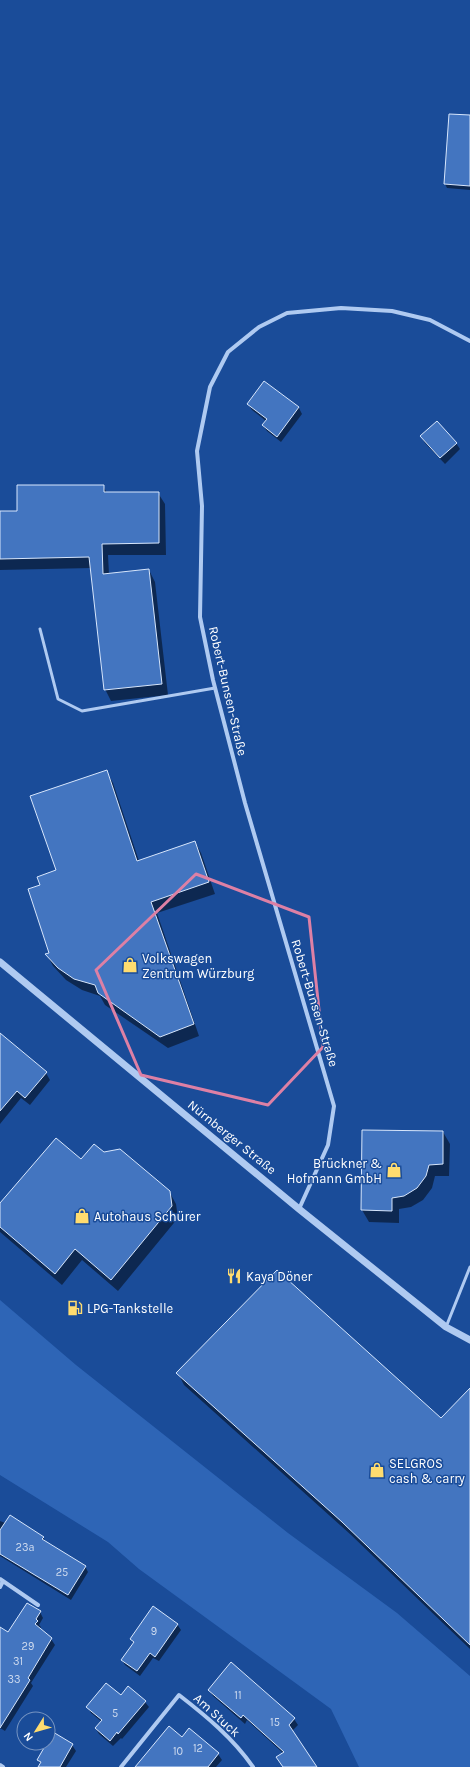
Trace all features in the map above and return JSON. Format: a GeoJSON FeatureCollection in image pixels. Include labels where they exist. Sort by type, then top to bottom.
{"type":"FeatureCollection","features":[{"type":"Feature","properties":{"kind":"street","name":"Robert-Bunsen-Straße"},"geometry":{"type":"LineString","coordinates":[[299,1209],[328,1145],[334,1106],[248,810],[215,688],[200,617],[202,506],[197,451],[210,387],[228,352],[259,327],[287,313],[341,308],[392,311],[430,320],[470,341]]}},
{"type":"Feature","properties":{"kind":"street","name":"Nürnberger Straße"},"geometry":{"type":"LineString","coordinates":[[0,962],[299,1209],[446,1327],[470,1340]]}},
{"type":"Feature","properties":{"kind":"street"},"geometry":{"type":"LineString","coordinates":[[0,1587],[2,1580],[38,1605]]}},
{"type":"Feature","properties":{"kind":"street","name":"Am Stuck"},"geometry":{"type":"LineString","coordinates":[[121,1767],[179,1695],[212,1722],[244,1754],[253,1767]]}},
{"type":"Feature","properties":{"kind":"lane"},"geometry":{"type":"LineString","coordinates":[[40,629],[58,699],[82,711],[215,688]]}},
{"type":"Feature","properties":{"kind":"lane"},"geometry":{"type":"LineString","coordinates":[[446,1327],[470,1267]]}},
{"type":"Feature","properties":{"kind":"highlighted area"},"geometry":{"type":"Polygon","coordinates":[[[196,874],[309,917],[323,1047],[268,1105],[141,1075],[96,970],[196,874]]]}},
{"type":"Feature","properties":{"kind":"shaded area"},"geometry":{"type":"Polygon","coordinates":[[[0,1300],[76,1365],[288,1533],[397,1613],[470,1676],[470,1767],[359,1767],[331,1709],[139,1569],[108,1542],[0,1475],[0,1300]]]}},
{"type":"Feature","properties":{"kind":"building"},"geometry":{"type":"Polygon","coordinates":[[[449,114],[470,115],[470,186],[444,184],[449,114]]]}},
{"type":"Feature","properties":{"kind":"building"},"geometry":{"type":"Polygon","coordinates":[[[264,381],[299,407],[277,437],[262,425],[267,419],[247,404],[264,381]]]}},
{"type":"Feature","properties":{"kind":"building"},"geometry":{"type":"Polygon","coordinates":[[[437,421],[457,443],[440,458],[420,436],[437,421]]]}},
{"type":"Feature","properties":{"kind":"building"},"geometry":{"type":"Polygon","coordinates":[[[17,485],[104,485],[104,492],[159,492],[159,543],[102,544],[103,574],[149,569],[162,684],[104,690],[89,557],[0,559],[0,511],[17,511],[17,485]]]}},
{"type":"Feature","properties":{"kind":"building"},"geometry":{"type":"Polygon","coordinates":[[[107,770],[137,861],[195,841],[209,882],[151,902],[194,1024],[160,1037],[98,993],[95,985],[74,979],[58,968],[45,954],[49,953],[28,889],[40,885],[37,877],[56,870],[30,796],[107,770]]]}},
{"type":"Feature","properties":{"kind":"building"},"geometry":{"type":"Polygon","coordinates":[[[0,1033],[47,1072],[25,1098],[17,1091],[0,1111],[0,1033]]]}},
{"type":"Feature","properties":{"kind":"building","name":"Brückner & Hofmann GmbH"},"geometry":{"type":"Polygon","coordinates":[[[362,1130],[443,1131],[443,1164],[429,1165],[426,1176],[417,1188],[404,1196],[392,1198],[392,1211],[361,1210],[362,1130]]]}},
{"type":"Feature","properties":{"kind":"building","name":"Autohaus Schürer"},"geometry":{"type":"Polygon","coordinates":[[[56,1138],[81,1159],[94,1144],[104,1152],[120,1149],[170,1191],[172,1206],[111,1280],[75,1249],[55,1274],[0,1227],[0,1203],[56,1138]]]}},
{"type":"Feature","properties":{"kind":"building","name":"SELGROS cash & carry"},"geometry":{"type":"Polygon","coordinates":[[[277,1270],[441,1418],[470,1388],[470,1645],[342,1522],[176,1373],[277,1270]]]}},
{"type":"Feature","properties":{"kind":"building"},"geometry":{"type":"Polygon","coordinates":[[[10,1515],[44,1537],[42,1539],[86,1566],[68,1595],[0,1554],[0,1530],[10,1515]]]}},
{"type":"Feature","properties":{"kind":"building"},"geometry":{"type":"Polygon","coordinates":[[[27,1603],[41,1611],[36,1619],[38,1621],[35,1624],[52,1638],[28,1678],[30,1680],[0,1728],[0,1627],[8,1632],[27,1603]]]}},
{"type":"Feature","properties":{"kind":"building"},"geometry":{"type":"Polygon","coordinates":[[[153,1606],[178,1624],[155,1657],[150,1653],[137,1671],[121,1660],[134,1642],[130,1639],[153,1606]]]}},
{"type":"Feature","properties":{"kind":"building"},"geometry":{"type":"Polygon","coordinates":[[[231,1662],[295,1718],[289,1725],[317,1767],[283,1767],[276,1757],[284,1752],[243,1715],[241,1718],[208,1690],[231,1662]]]}},
{"type":"Feature","properties":{"kind":"building"},"geometry":{"type":"Polygon","coordinates":[[[106,1683],[121,1695],[128,1686],[146,1701],[118,1734],[117,1732],[110,1741],[95,1728],[102,1720],[86,1707],[106,1683]]]}},
{"type":"Feature","properties":{"kind":"building"},"geometry":{"type":"Polygon","coordinates":[[[169,1726],[182,1737],[189,1728],[219,1753],[208,1767],[135,1767],[169,1726]]]}},
{"type":"Feature","properties":{"kind":"building"},"geometry":{"type":"Polygon","coordinates":[[[56,1734],[73,1744],[60,1767],[38,1767],[41,1762],[37,1760],[42,1751],[56,1751],[56,1734]]]}},
{"type":"Feature","properties":{"kind":"place","name":"Volkswagen Zentrum Würzburg"},"geometry":{"type":"Point","coordinates":[130,965]}},
{"type":"Feature","properties":{"kind":"place","name":"Brückner & Hofmann GmbH"},"geometry":{"type":"Point","coordinates":[394,1170]}},
{"type":"Feature","properties":{"kind":"place","name":"Autohaus Schürer"},"geometry":{"type":"Point","coordinates":[82,1216]}},
{"type":"Feature","properties":{"kind":"place","name":"Kaya Döner"},"geometry":{"type":"Point","coordinates":[234,1276]}},
{"type":"Feature","properties":{"kind":"place","name":"LPG-Tankstelle"},"geometry":{"type":"Point","coordinates":[75,1308]}},
{"type":"Feature","properties":{"kind":"place","name":"SELGROS cash & carry"},"geometry":{"type":"Point","coordinates":[377,1470]}}]}
